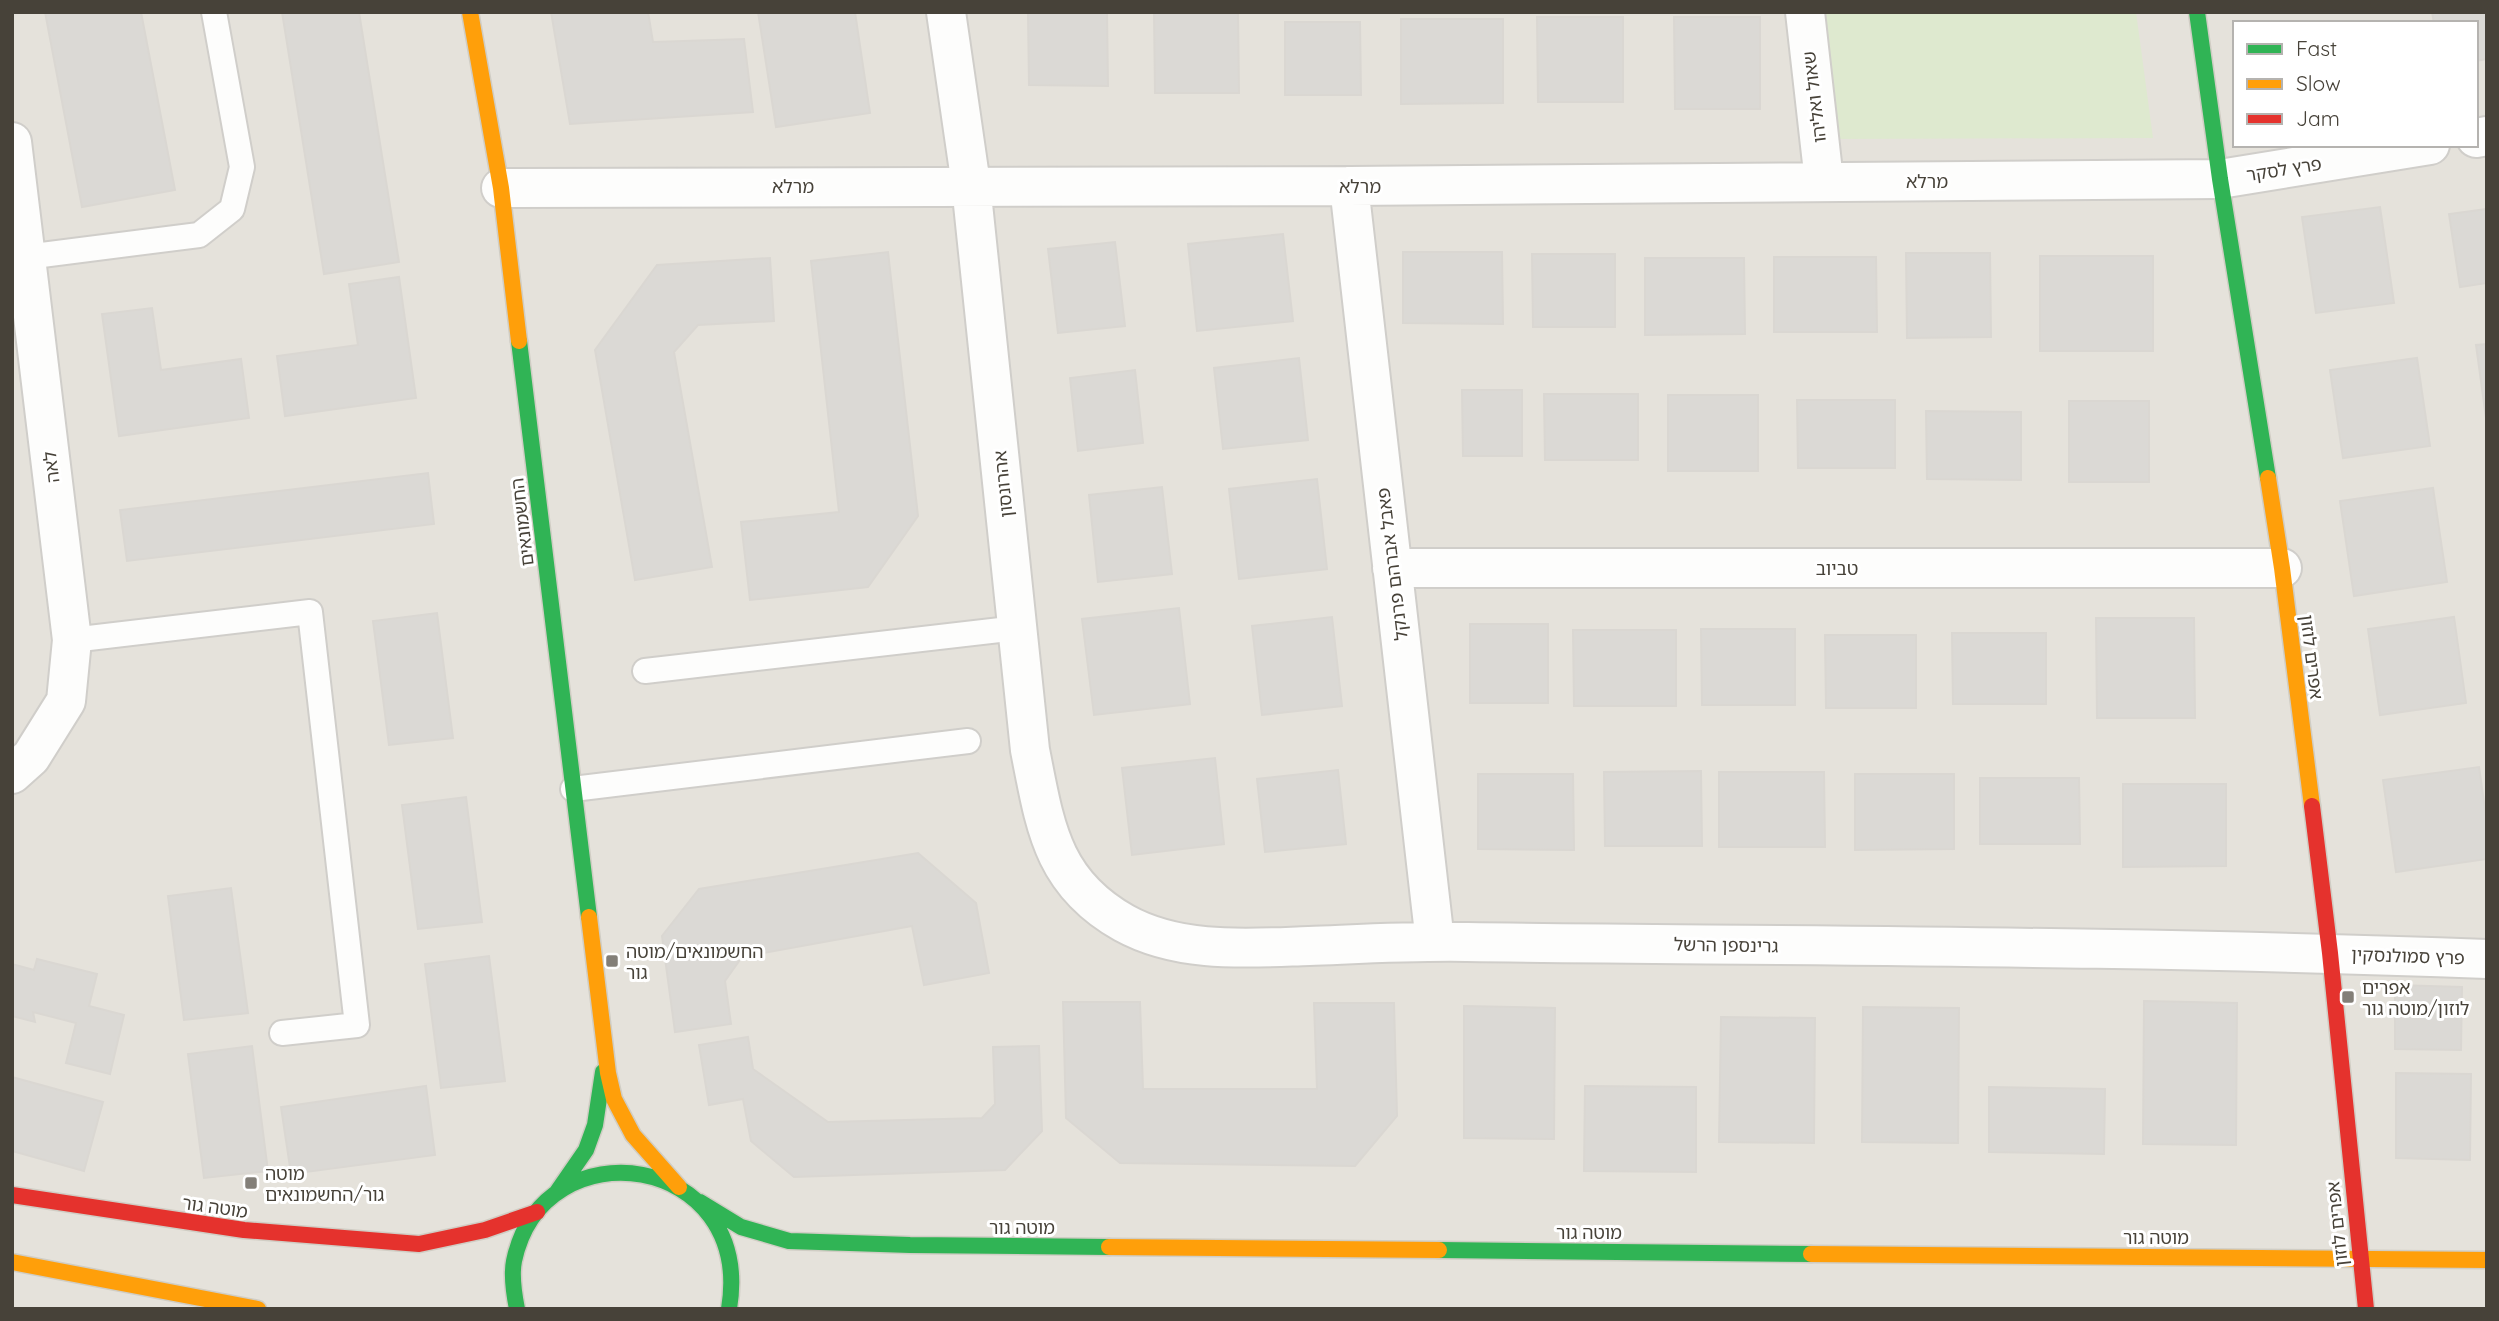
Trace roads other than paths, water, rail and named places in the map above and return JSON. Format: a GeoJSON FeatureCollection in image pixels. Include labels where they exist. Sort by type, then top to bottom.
{"type":"FeatureCollection","features":[{"type":"Feature","properties":{"kind":"street","name":"החשמונאים"},"geometry":{"type":"LineString","coordinates":[[470,12],[501,188],[573,789],[613,1096],[627,1126],[649,1156],[680,1186]]}},
{"type":"Feature","properties":{"kind":"street","name":"אהרונסון"},"geometry":{"type":"LineString","coordinates":[[946,12],[971,185],[1030,750],[1046,830],[1062,865],[1086,897],[1126,924]]}},
{"type":"Feature","properties":{"kind":"street","name":"שאול ואליהו"},"geometry":{"type":"LineString","coordinates":[[1805,12],[1824,181]]}},
{"type":"Feature","properties":{"kind":"street","name":"אפרים לוזון"},"geometry":{"type":"LineString","coordinates":[[2197,12],[2220,180],[2282,568],[2330,953],[2366,1309]]}},
{"type":"Feature","properties":{"kind":"street","name":"פרץ לסקר"},"geometry":{"type":"LineString","coordinates":[[2220,180],[2418,147]]}},
{"type":"Feature","properties":{"kind":"street","name":"לאה"},"geometry":{"type":"LineString","coordinates":[[12,774],[31,757],[66,701],[72,640],[13,153]]}},
{"type":"Feature","properties":{"kind":"street","name":"מרלא"},"geometry":{"type":"LineString","coordinates":[[501,188],[2220,180]]}},
{"type":"Feature","properties":{"kind":"street","name":"פאבל אברהם פרנקל"},"geometry":{"type":"LineString","coordinates":[[1349,186],[1435,942]]}},
{"type":"Feature","properties":{"kind":"street","name":"טביוב"},"geometry":{"type":"LineString","coordinates":[[1392,568],[2282,568]]}},
{"type":"Feature","properties":{"kind":"street","name":"גרינספן הרשל"},"geometry":{"type":"LineString","coordinates":[[1126,924],[1171,941],[1226,948],[1435,942],[2330,953]]}},
{"type":"Feature","properties":{"kind":"street","name":"פרץ סמולנסקין"},"geometry":{"type":"LineString","coordinates":[[2330,953],[2487,959]]}},
{"type":"Feature","properties":{"kind":"street","name":"החשמונאים"},"geometry":{"type":"LineString","coordinates":[[557,1192],[586,1150],[595,1125],[603,1080],[603,1028]]}},
{"type":"Feature","properties":{"kind":"street"},"geometry":{"type":"LineString","coordinates":[[517,1309],[514,1261],[528,1225],[557,1192],[590,1176],[627,1171],[654,1175],[680,1186]]}},
{"type":"Feature","properties":{"kind":"street","name":"מוטה גור"},"geometry":{"type":"LineString","coordinates":[[680,1186],[740,1227],[789,1241],[896,1245],[2487,1260]]}},
{"type":"Feature","properties":{"kind":"street","name":"מוטה גור"},"geometry":{"type":"LineString","coordinates":[[12,1195],[244,1230],[419,1244],[485,1230],[537,1212]]}},
{"type":"Feature","properties":{"kind":"street"},"geometry":{"type":"LineString","coordinates":[[701,1202],[718,1227],[729,1251],[733,1277],[729,1309]]}},
{"type":"Feature","properties":{"kind":"street"},"geometry":{"type":"LineString","coordinates":[[12,1262],[258,1309]]}},
{"type":"Feature","properties":{"kind":"lane"},"geometry":{"type":"LineString","coordinates":[[26,257],[199,235],[232,209],[242,167],[214,12]]}},
{"type":"Feature","properties":{"kind":"lane"},"geometry":{"type":"LineString","coordinates":[[72,640],[310,612],[357,1025],[282,1033]]}},
{"type":"Feature","properties":{"kind":"lane"},"geometry":{"type":"LineString","coordinates":[[645,671],[1018,628]]}},
{"type":"Feature","properties":{"kind":"lane"},"geometry":{"type":"LineString","coordinates":[[573,789],[968,741]]}},
{"type":"Feature","properties":{"kind":"place","name":"החשמונאים/מוטה גור"},"geometry":{"type":"Point","coordinates":[612,961]}},
{"type":"Feature","properties":{"kind":"place","name":"אפרים לוזון/מוטה גור"},"geometry":{"type":"Point","coordinates":[2348,997]}},
{"type":"Feature","properties":{"kind":"place","name":"מוטה גור/החשמונאים"},"geometry":{"type":"Point","coordinates":[251,1183]}}]}
